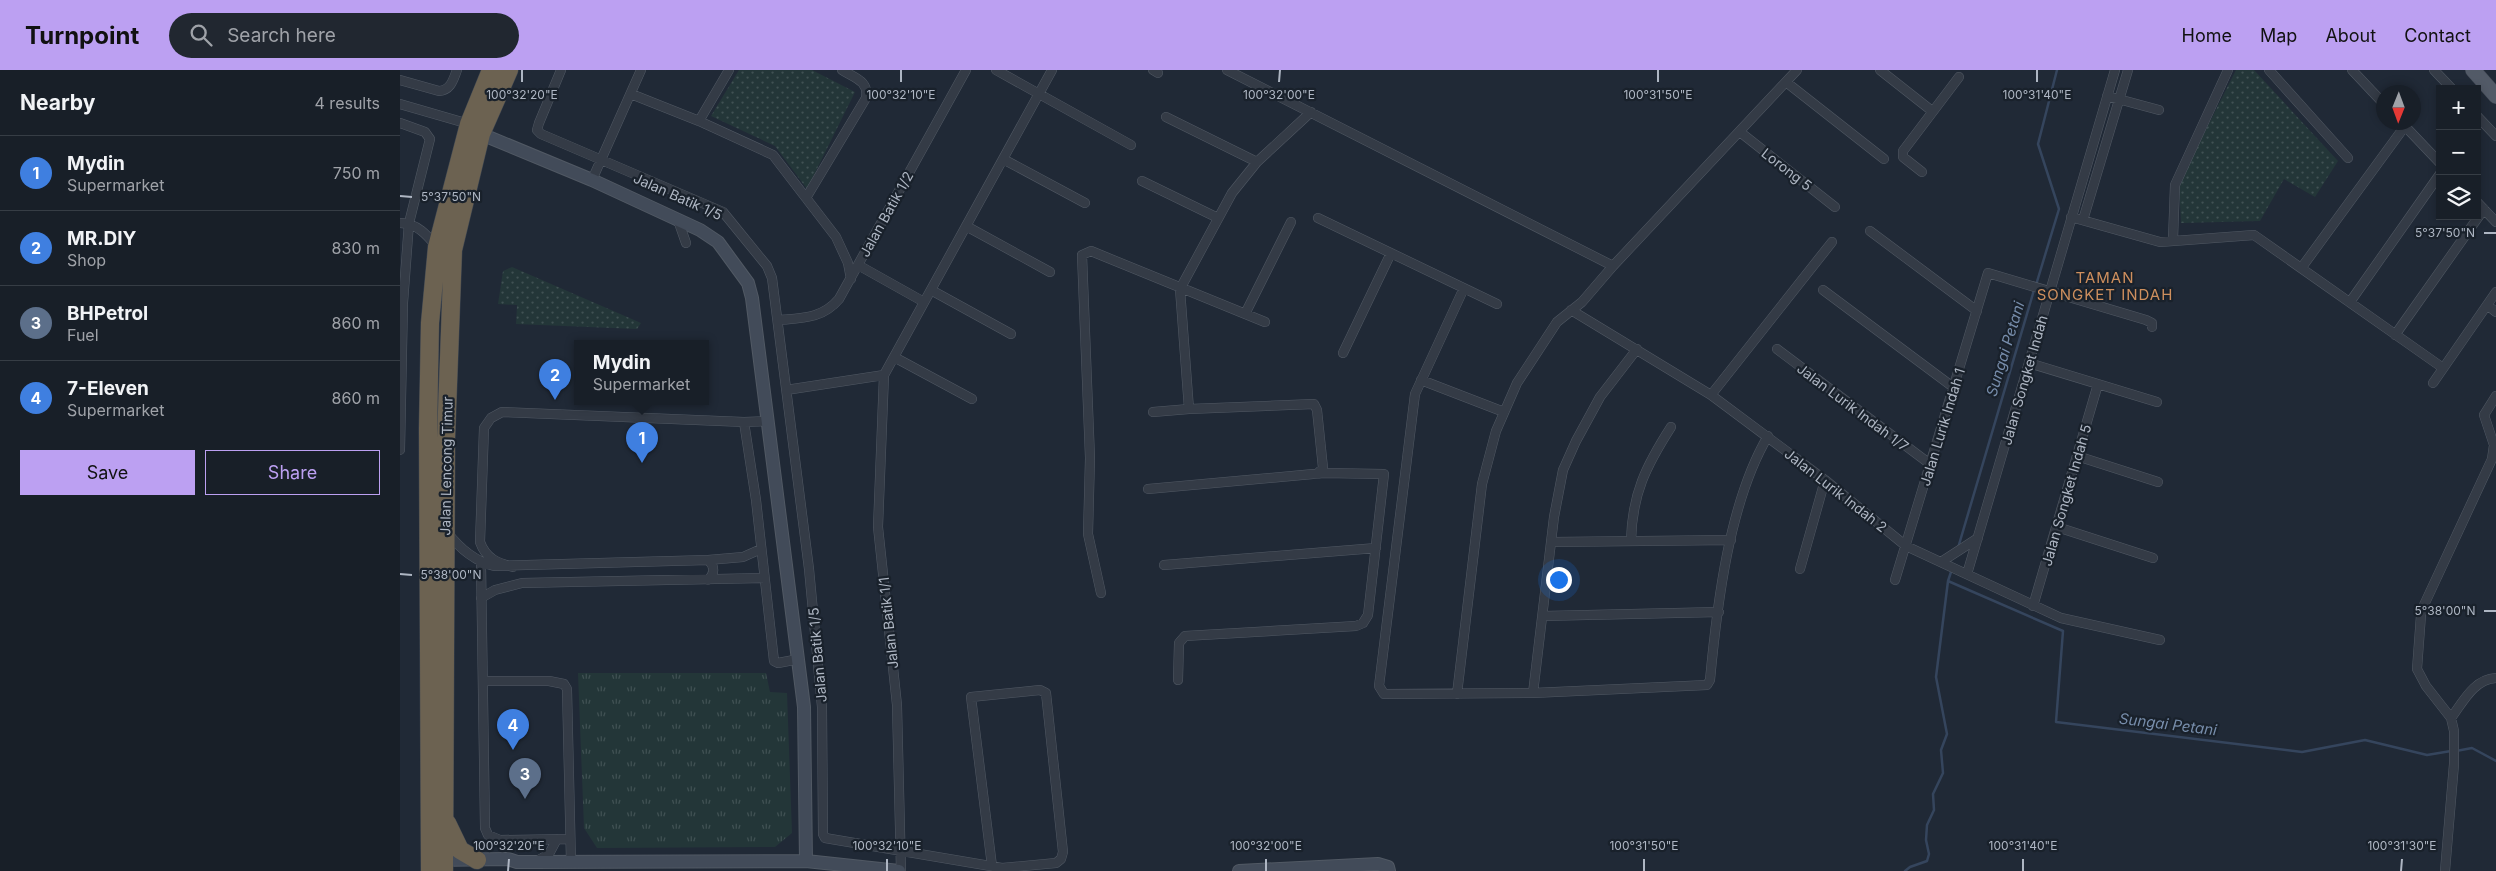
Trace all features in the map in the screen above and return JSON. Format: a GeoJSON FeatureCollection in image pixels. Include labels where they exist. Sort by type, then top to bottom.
{"type":"FeatureCollection","features":[{"type":"Feature","properties":{"kind":"highway","name":"Jalan Lencong Timur"},"geometry":{"type":"LineString","coordinates":[[437,866],[428,429],[430,323],[437,247],[475,129],[491,70]]}},
{"type":"Feature","properties":{"kind":"highway","name":"Jalan Lencong Timur"},"geometry":{"type":"LineString","coordinates":[[437,866],[443,810],[445,530],[449,329],[453,250],[475,129],[509,70]]}},
{"type":"Feature","properties":{"kind":"highway"},"geometry":{"type":"LineString","coordinates":[[443,810],[469,866]]}},
{"type":"Feature","properties":{"kind":"main road"},"geometry":{"type":"LineString","coordinates":[[2473,70],[2496,96]]}},
{"type":"Feature","properties":{"kind":"street"},"geometry":{"type":"LineString","coordinates":[[400,80],[439,91],[446,90],[451,86],[457,70]]}},
{"type":"Feature","properties":{"kind":"street","name":"Jalan Batik 1/5"},"geometry":{"type":"LineString","coordinates":[[561,70],[537,130],[541,134],[600,162],[723,212],[767,266],[772,278],[809,569],[822,707],[824,834],[829,841],[900,851],[992,866],[1012,869],[1056,863],[1061,859],[1063,852],[1046,693],[1036,690],[971,697],[992,866]]}},
{"type":"Feature","properties":{"kind":"street"},"geometry":{"type":"LineString","coordinates":[[592,180],[641,70]]}},
{"type":"Feature","properties":{"kind":"street"},"geometry":{"type":"LineString","coordinates":[[699,121],[729,70]]}},
{"type":"Feature","properties":{"kind":"street"},"geometry":{"type":"LineString","coordinates":[[806,198],[866,98],[867,90],[864,83],[842,70]]}},
{"type":"Feature","properties":{"kind":"street","name":"Jalan Batik 1/2"},"geometry":{"type":"LineString","coordinates":[[778,320],[823,314],[832,308],[851,280],[966,70]]}},
{"type":"Feature","properties":{"kind":"street"},"geometry":{"type":"LineString","coordinates":[[996,70],[1130,144]]}},
{"type":"Feature","properties":{"kind":"street"},"geometry":{"type":"LineString","coordinates":[[786,390],[884,375],[1052,70]]}},
{"type":"Feature","properties":{"kind":"street"},"geometry":{"type":"LineString","coordinates":[[1227,70],[1613,266]]}},
{"type":"Feature","properties":{"kind":"street"},"geometry":{"type":"LineString","coordinates":[[1457,694],[1482,484],[1496,431],[1517,383],[1561,317],[1582,302],[1613,266],[1797,70]]}},
{"type":"Feature","properties":{"kind":"street"},"geometry":{"type":"LineString","coordinates":[[1880,70],[1932,111]]}},
{"type":"Feature","properties":{"kind":"street","name":"Jalan Songket Indah"},"geometry":{"type":"LineString","coordinates":[[1967,574],[2029,363],[2046,291],[2071,217],[2115,70]]}},
{"type":"Feature","properties":{"kind":"street"},"geometry":{"type":"LineString","coordinates":[[2083,220],[2128,70]]}},
{"type":"Feature","properties":{"kind":"street"},"geometry":{"type":"LineString","coordinates":[[2173,239],[2174,185],[2228,70]]}},
{"type":"Feature","properties":{"kind":"street"},"geometry":{"type":"LineString","coordinates":[[2269,70],[2348,158]]}},
{"type":"Feature","properties":{"kind":"street"},"geometry":{"type":"LineString","coordinates":[[2352,70],[2376,96]]}},
{"type":"Feature","properties":{"kind":"street"},"geometry":{"type":"LineString","coordinates":[[2434,70],[2448,85]]}},
{"type":"Feature","properties":{"kind":"street"},"geometry":{"type":"LineString","coordinates":[[1922,172],[1906,160],[1902,154],[1959,77]]}},
{"type":"Feature","properties":{"kind":"street"},"geometry":{"type":"LineString","coordinates":[[1786,82],[1884,159]]}},
{"type":"Feature","properties":{"kind":"street"},"geometry":{"type":"LineString","coordinates":[[631,94],[699,121],[773,155],[843,250],[851,280]]}},
{"type":"Feature","properties":{"kind":"street"},"geometry":{"type":"LineString","coordinates":[[2107,96],[2159,110]]}},
{"type":"Feature","properties":{"kind":"street"},"geometry":{"type":"LineString","coordinates":[[400,104],[475,129],[700,230],[718,242],[748,283],[752,298],[804,707],[806,861]]}},
{"type":"Feature","properties":{"kind":"street"},"geometry":{"type":"LineString","coordinates":[[1189,410],[1180,289],[1232,192],[1257,162],[1311,112]]}},
{"type":"Feature","properties":{"kind":"street"},"geometry":{"type":"LineString","coordinates":[[1166,116],[1257,162]]}},
{"type":"Feature","properties":{"kind":"street"},"geometry":{"type":"LineString","coordinates":[[2481,120],[2496,136]]}},
{"type":"Feature","properties":{"kind":"street"},"geometry":{"type":"LineString","coordinates":[[400,123],[426,132],[430,139],[405,223],[400,450]]}},
{"type":"Feature","properties":{"kind":"street"},"geometry":{"type":"LineString","coordinates":[[2302,267],[2399,130]]}},
{"type":"Feature","properties":{"kind":"street"},"geometry":{"type":"LineString","coordinates":[[2409,130],[2436,159]]}},
{"type":"Feature","properties":{"kind":"street","name":"Lorong 5"},"geometry":{"type":"LineString","coordinates":[[1740,132],[1835,207]]}},
{"type":"Feature","properties":{"kind":"street"},"geometry":{"type":"LineString","coordinates":[[1003,159],[1085,203]]}},
{"type":"Feature","properties":{"kind":"street"},"geometry":{"type":"LineString","coordinates":[[2350,302],[2439,175]]}},
{"type":"Feature","properties":{"kind":"street"},"geometry":{"type":"LineString","coordinates":[[1142,181],[1218,218]]}},
{"type":"Feature","properties":{"kind":"street"},"geometry":{"type":"LineString","coordinates":[[2481,206],[2496,222]]}},
{"type":"Feature","properties":{"kind":"street"},"geometry":{"type":"LineString","coordinates":[[2071,217],[2152,241],[2164,242],[2173,239],[2254,235],[2443,368]]}},
{"type":"Feature","properties":{"kind":"street"},"geometry":{"type":"LineString","coordinates":[[1318,218],[1497,304]]}},
{"type":"Feature","properties":{"kind":"street"},"geometry":{"type":"LineString","coordinates":[[678,220],[686,243]]}},
{"type":"Feature","properties":{"kind":"street"},"geometry":{"type":"LineString","coordinates":[[2396,335],[2472,220]]}},
{"type":"Feature","properties":{"kind":"street"},"geometry":{"type":"LineString","coordinates":[[1246,312],[1291,222]]}},
{"type":"Feature","properties":{"kind":"street"},"geometry":{"type":"LineString","coordinates":[[405,223],[421,230],[437,247]]}},
{"type":"Feature","properties":{"kind":"street"},"geometry":{"type":"LineString","coordinates":[[966,226],[1050,272]]}},
{"type":"Feature","properties":{"kind":"street"},"geometry":{"type":"LineString","coordinates":[[1870,231],[1977,311]]}},
{"type":"Feature","properties":{"kind":"street"},"geometry":{"type":"LineString","coordinates":[[1711,395],[1832,242]]}},
{"type":"Feature","properties":{"kind":"street"},"geometry":{"type":"LineString","coordinates":[[1102,593],[1088,534],[1090,458],[1082,255],[1091,251],[1180,289],[1246,312],[1265,322]]}},
{"type":"Feature","properties":{"kind":"street"},"geometry":{"type":"LineString","coordinates":[[1343,353],[1391,253]]}},
{"type":"Feature","properties":{"kind":"street"},"geometry":{"type":"LineString","coordinates":[[858,265],[924,302]]}},
{"type":"Feature","properties":{"kind":"street","name":"Jalan Lurik Indah 1"},"geometry":{"type":"LineString","coordinates":[[1895,580],[1988,274],[2046,291]]}},
{"type":"Feature","properties":{"kind":"street"},"geometry":{"type":"LineString","coordinates":[[1464,288],[1415,394],[1378,686],[1384,694],[1533,693],[1707,685],[1710,680],[1731,540],[1751,468],[1768,436]]}},
{"type":"Feature","properties":{"kind":"street"},"geometry":{"type":"LineString","coordinates":[[931,290],[1011,334]]}},
{"type":"Feature","properties":{"kind":"street"},"geometry":{"type":"LineString","coordinates":[[1823,290],[1954,387]]}},
{"type":"Feature","properties":{"kind":"street"},"geometry":{"type":"LineString","coordinates":[[2046,291],[2146,320],[2152,323],[2152,327]]}},
{"type":"Feature","properties":{"kind":"street"},"geometry":{"type":"LineString","coordinates":[[2433,383],[2496,292]]}},
{"type":"Feature","properties":{"kind":"street"},"geometry":{"type":"LineString","coordinates":[[2487,305],[2496,312]]}},
{"type":"Feature","properties":{"kind":"street","name":"Jalan Lurik Indah 2"},"geometry":{"type":"LineString","coordinates":[[1571,310],[1711,395],[1825,480],[1906,546],[2034,606],[2074,621],[2160,640]]}},
{"type":"Feature","properties":{"kind":"street"},"geometry":{"type":"LineString","coordinates":[[1533,693],[1563,470],[1576,441],[1600,397],[1637,349]]}},
{"type":"Feature","properties":{"kind":"street","name":"Jalan Lurik Indah 1/7"},"geometry":{"type":"LineString","coordinates":[[1777,349],[1930,464]]}},
{"type":"Feature","properties":{"kind":"street"},"geometry":{"type":"LineString","coordinates":[[894,357],[972,399]]}},
{"type":"Feature","properties":{"kind":"street"},"geometry":{"type":"LineString","coordinates":[[2029,363],[2157,402]]}},
{"type":"Feature","properties":{"kind":"street","name":"Jalan Batik 1/1"},"geometry":{"type":"LineString","coordinates":[[884,375],[878,527],[897,705],[900,871]]}},
{"type":"Feature","properties":{"kind":"street"},"geometry":{"type":"LineString","coordinates":[[1421,380],[1504,412]]}},
{"type":"Feature","properties":{"kind":"street","name":"Jalan Songket Indah 5"},"geometry":{"type":"LineString","coordinates":[[2034,606],[2098,384]]}},
{"type":"Feature","properties":{"kind":"street"},"geometry":{"type":"LineString","coordinates":[[2445,871],[2455,742],[2451,718],[2426,686],[2417,669],[2421,615],[2492,459],[2494,445],[2484,415],[2496,396]]}},
{"type":"Feature","properties":{"kind":"street"},"geometry":{"type":"LineString","coordinates":[[1153,412],[1314,404],[1317,410],[1323,468],[1317,474]]}},
{"type":"Feature","properties":{"kind":"street"},"geometry":{"type":"LineString","coordinates":[[513,567],[497,562],[488,556],[480,542],[484,428],[496,414],[502,412],[744,422],[767,421]]}},
{"type":"Feature","properties":{"kind":"street"},"geometry":{"type":"LineString","coordinates":[[744,422],[756,500],[774,661],[778,663],[799,659]]}},
{"type":"Feature","properties":{"kind":"street"},"geometry":{"type":"LineString","coordinates":[[1631,541],[1633,508],[1638,489],[1649,461],[1671,427]]}},
{"type":"Feature","properties":{"kind":"street"},"geometry":{"type":"LineString","coordinates":[[2077,456],[2158,482]]}},
{"type":"Feature","properties":{"kind":"street"},"geometry":{"type":"LineString","coordinates":[[1148,489],[1317,474],[1384,474],[1368,615],[1363,622],[1356,626],[1185,636],[1179,643],[1178,680]]}},
{"type":"Feature","properties":{"kind":"street"},"geometry":{"type":"LineString","coordinates":[[1800,569],[1825,480]]}},
{"type":"Feature","properties":{"kind":"street"},"geometry":{"type":"LineString","coordinates":[[2057,527],[2154,558]]}},
{"type":"Feature","properties":{"kind":"street"},"geometry":{"type":"LineString","coordinates":[[445,530],[461,548],[481,562],[513,567],[708,560],[742,557],[761,550]]}},
{"type":"Feature","properties":{"kind":"street"},"geometry":{"type":"LineString","coordinates":[[1941,562],[1978,538]]}},
{"type":"Feature","properties":{"kind":"street"},"geometry":{"type":"LineString","coordinates":[[1552,542],[1731,540]]}},
{"type":"Feature","properties":{"kind":"street"},"geometry":{"type":"LineString","coordinates":[[1164,565],[1376,548]]}},
{"type":"Feature","properties":{"kind":"street"},"geometry":{"type":"LineString","coordinates":[[708,560],[712,565],[713,572],[708,580]]}},
{"type":"Feature","properties":{"kind":"street"},"geometry":{"type":"LineString","coordinates":[[481,562],[485,828],[488,835],[500,840],[570,840]]}},
{"type":"Feature","properties":{"kind":"street"},"geometry":{"type":"LineString","coordinates":[[558,566],[563,577],[571,583]]}},
{"type":"Feature","properties":{"kind":"street"},"geometry":{"type":"LineString","coordinates":[[481,598],[495,590],[522,583],[764,578]]}},
{"type":"Feature","properties":{"kind":"street"},"geometry":{"type":"LineString","coordinates":[[1543,616],[1719,612]]}},
{"type":"Feature","properties":{"kind":"street"},"geometry":{"type":"LineString","coordinates":[[2451,718],[2481,681],[2496,678]]}},
{"type":"Feature","properties":{"kind":"street"},"geometry":{"type":"LineString","coordinates":[[483,681],[549,681],[564,684],[567,689],[571,862]]}},
{"type":"Feature","properties":{"kind":"street"},"geometry":{"type":"LineString","coordinates":[[532,862],[549,854],[557,840]]}},
{"type":"Feature","properties":{"kind":"street"},"geometry":{"type":"LineString","coordinates":[[437,866],[469,866],[508,859],[517,862],[571,862],[604,867],[721,866],[806,861],[900,871]]}},
{"type":"Feature","properties":{"kind":"street"},"geometry":{"type":"LineString","coordinates":[[1239,871],[1378,864],[1388,867],[1389,871]]}},
{"type":"Feature","properties":{"kind":"green space"},"geometry":{"type":"Polygon","coordinates":[[[739,70],[812,70],[855,92],[807,189],[775,146],[711,116],[739,70]]]}},
{"type":"Feature","properties":{"kind":"green space"},"geometry":{"type":"Polygon","coordinates":[[[2236,70],[2254,70],[2338,161],[2315,197],[2284,179],[2260,221],[2181,223],[2179,183],[2236,70]]]}},
{"type":"Feature","properties":{"kind":"green space"},"geometry":{"type":"Polygon","coordinates":[[[512,267],[641,323],[637,329],[516,324],[517,305],[498,304],[503,271],[512,267]]]}},
{"type":"Feature","properties":{"kind":"green space"},"geometry":{"type":"Polygon","coordinates":[[[578,673],[766,673],[770,692],[787,693],[792,833],[775,847],[597,848],[584,828],[578,673]]]}},
{"type":"Feature","properties":{"kind":"waterway","name":"Sungai Petani"},"geometry":{"type":"LineString","coordinates":[[2036,285],[2059,209],[2038,144],[2057,70]]}},
{"type":"Feature","properties":{"kind":"waterway","name":"Sungai Petani"},"geometry":{"type":"LineString","coordinates":[[1958,548],[2034,290]]}},
{"type":"Feature","properties":{"kind":"waterway","name":"Sungai Petani"},"geometry":{"type":"LineString","coordinates":[[1951,572],[1948,581],[2063,631],[2056,722],[2302,752],[2365,740],[2427,755],[2451,751]]}},
{"type":"Feature","properties":{"kind":"waterway"},"geometry":{"type":"LineString","coordinates":[[1905,871],[1910,867],[1927,861],[1929,854],[1926,840],[1927,825],[1934,810],[1933,794],[1943,773],[1941,750],[1947,734],[1936,677],[1948,581]]}},
{"type":"Feature","properties":{"kind":"waterway","name":"Sungai Petani"},"geometry":{"type":"LineString","coordinates":[[2456,751],[2472,748],[2496,761]]}},
{"type":"Feature","properties":{"kind":"place","name":"MR.DIY"},"geometry":{"type":"Point","coordinates":[555,400]}},
{"type":"Feature","properties":{"kind":"place","name":"Mydin"},"geometry":{"type":"Point","coordinates":[642,463]}},
{"type":"Feature","properties":{"kind":"place","name":"7-Eleven"},"geometry":{"type":"Point","coordinates":[513,750]}},
{"type":"Feature","properties":{"kind":"place","name":"BHPetrol"},"geometry":{"type":"Point","coordinates":[525,799]}},
{"type":"Feature","properties":{"kind":"district","name":"TAMAN SONGKET INDAH"},"geometry":{"type":"Point","coordinates":[2105,286]}}]}
